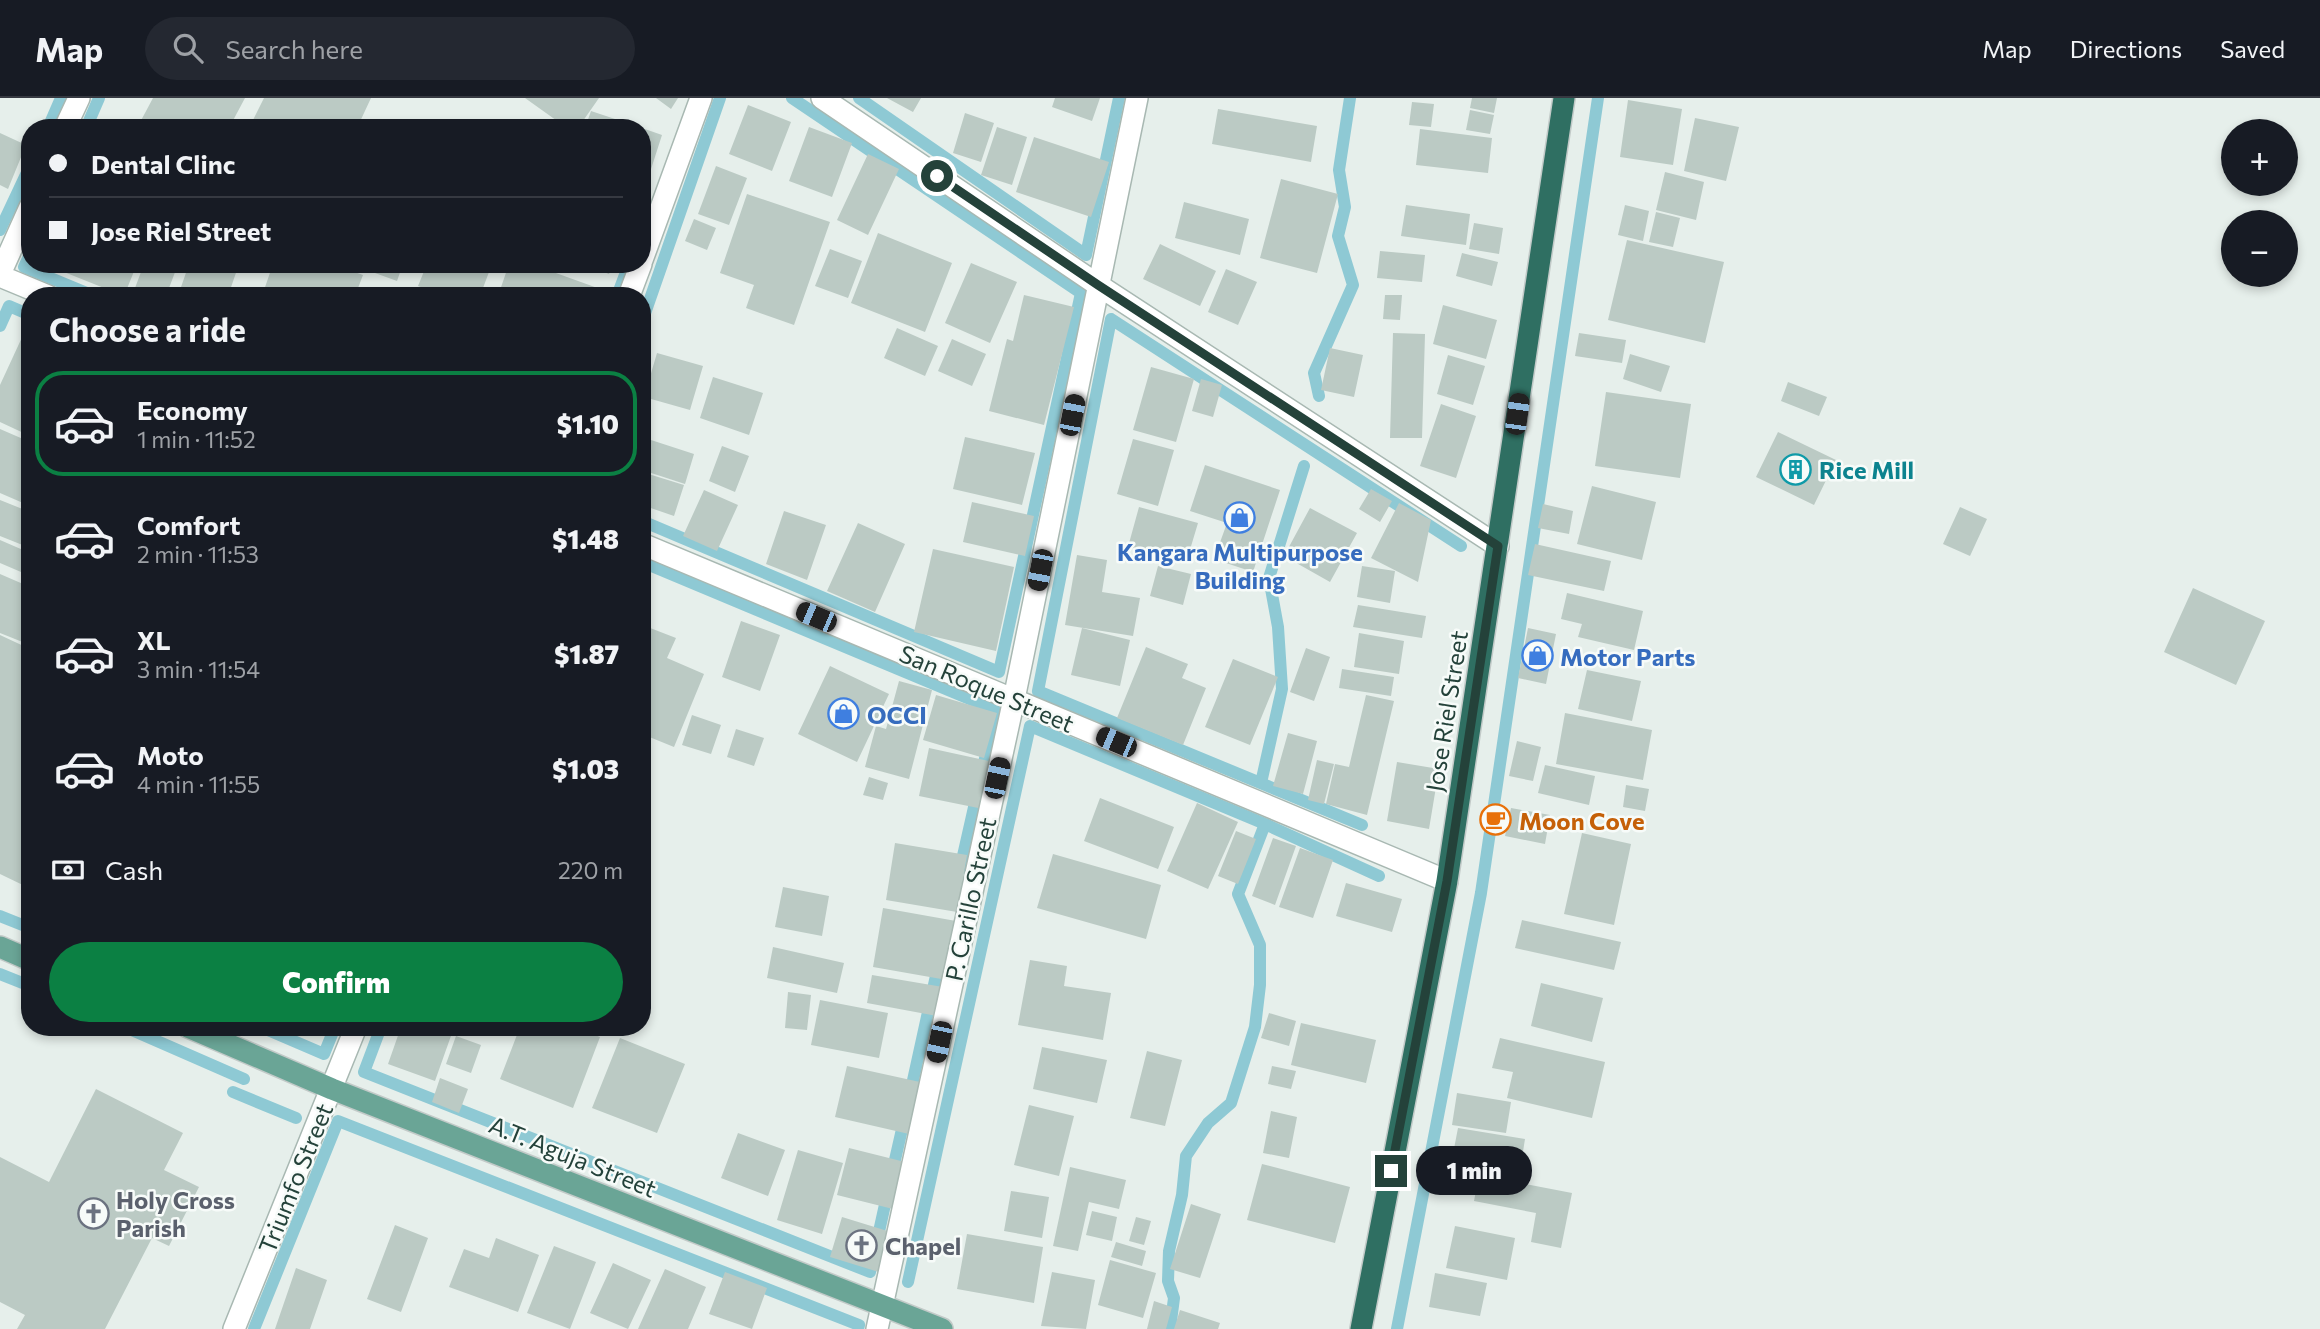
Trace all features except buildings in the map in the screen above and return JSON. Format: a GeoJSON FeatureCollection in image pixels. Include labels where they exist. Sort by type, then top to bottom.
{"type":"FeatureCollection","features":[{"type":"Feature","properties":{"kind":"highway","name":"Jose Riel Street"},"geometry":{"type":"LineString","coordinates":[[1361,1329],[1447,881],[1564,98]]}},
{"type":"Feature","properties":{"kind":"main road"},"geometry":{"type":"LineString","coordinates":[[0,947],[21,956]]}},
{"type":"Feature","properties":{"kind":"main road","name":"A.T. Aguja Street"},"geometry":{"type":"LineString","coordinates":[[209,1036],[332,1089],[942,1329]]}},
{"type":"Feature","properties":{"kind":"street"},"geometry":{"type":"LineString","coordinates":[[69,119],[79,98]]}},
{"type":"Feature","properties":{"kind":"street"},"geometry":{"type":"LineString","coordinates":[[651,235],[701,98]]}},
{"type":"Feature","properties":{"kind":"street"},"geometry":{"type":"LineString","coordinates":[[822,98],[1098,285],[1498,546]]}},
{"type":"Feature","properties":{"kind":"street","name":"P. Carillo Street"},"geometry":{"type":"LineString","coordinates":[[877,1329],[1014,699],[1137,98]]}},
{"type":"Feature","properties":{"kind":"street"},"geometry":{"type":"LineString","coordinates":[[21,227],[0,275],[27,287]]}},
{"type":"Feature","properties":{"kind":"street","name":"San Roque Street"},"geometry":{"type":"LineString","coordinates":[[651,548],[1447,881]]}},
{"type":"Feature","properties":{"kind":"street","name":"Triumfo Street"},"geometry":{"type":"LineString","coordinates":[[234,1329],[353,1036]]}},
{"type":"Feature","properties":{"kind":"waterway"},"geometry":{"type":"LineString","coordinates":[[52,119],[61,98]]}},
{"type":"Feature","properties":{"kind":"waterway"},"geometry":{"type":"LineString","coordinates":[[90,119],[99,98]]}},
{"type":"Feature","properties":{"kind":"waterway"},"geometry":{"type":"LineString","coordinates":[[651,296],[720,98]]}},
{"type":"Feature","properties":{"kind":"waterway"},"geometry":{"type":"LineString","coordinates":[[651,525],[999,672],[1081,293],[792,98]]}},
{"type":"Feature","properties":{"kind":"waterway"},"geometry":{"type":"LineString","coordinates":[[859,98],[1086,255],[1119,98]]}},
{"type":"Feature","properties":{"kind":"waterway"},"geometry":{"type":"LineString","coordinates":[[1319,396],[1314,373],[1353,285],[1338,236],[1345,207],[1339,170],[1350,98]]}},
{"type":"Feature","properties":{"kind":"waterway"},"geometry":{"type":"LineString","coordinates":[[1397,1329],[1481,893],[1598,98]]}},
{"type":"Feature","properties":{"kind":"waterway"},"geometry":{"type":"LineString","coordinates":[[0,230],[21,185]]}},
{"type":"Feature","properties":{"kind":"waterway"},"geometry":{"type":"LineString","coordinates":[[38,273],[72,287]]}},
{"type":"Feature","properties":{"kind":"waterway"},"geometry":{"type":"LineString","coordinates":[[620,287],[626,273]]}},
{"type":"Feature","properties":{"kind":"waterway"},"geometry":{"type":"LineString","coordinates":[[0,326],[9,306],[21,311]]}},
{"type":"Feature","properties":{"kind":"waterway"},"geometry":{"type":"LineString","coordinates":[[1362,825],[1038,691],[1111,319],[1461,546]]}},
{"type":"Feature","properties":{"kind":"waterway"},"geometry":{"type":"LineString","coordinates":[[1261,783],[1282,689],[1278,627],[1269,578],[1304,466]]}},
{"type":"Feature","properties":{"kind":"waterway"},"geometry":{"type":"LineString","coordinates":[[651,566],[996,710],[960,869]]}},
{"type":"Feature","properties":{"kind":"waterway"},"geometry":{"type":"LineString","coordinates":[[908,1282],[1030,726],[1265,824],[1379,876]]}},
{"type":"Feature","properties":{"kind":"waterway"},"geometry":{"type":"LineString","coordinates":[[1170,1329],[1174,1298],[1168,1281],[1169,1251],[1182,1195],[1186,1156],[1208,1123],[1231,1103],[1255,1027],[1260,985],[1260,945],[1238,894],[1265,824]]}},
{"type":"Feature","properties":{"kind":"waterway"},"geometry":{"type":"LineString","coordinates":[[0,916],[21,924]]}},
{"type":"Feature","properties":{"kind":"waterway"},"geometry":{"type":"LineString","coordinates":[[910,1094],[939,962]]}},
{"type":"Feature","properties":{"kind":"waterway"},"geometry":{"type":"LineString","coordinates":[[0,974],[21,982]]}},
{"type":"Feature","properties":{"kind":"waterway"},"geometry":{"type":"LineString","coordinates":[[146,1036],[244,1079]]}},
{"type":"Feature","properties":{"kind":"waterway"},"geometry":{"type":"LineString","coordinates":[[282,1036],[324,1054],[331,1036]]}},
{"type":"Feature","properties":{"kind":"waterway"},"geometry":{"type":"LineString","coordinates":[[378,1036],[364,1072],[870,1272],[888,1191]]}},
{"type":"Feature","properties":{"kind":"waterway"},"geometry":{"type":"LineString","coordinates":[[233,1092],[296,1118]]}},
{"type":"Feature","properties":{"kind":"waterway"},"geometry":{"type":"LineString","coordinates":[[892,1173],[905,1116]]}},
{"type":"Feature","properties":{"kind":"waterway"},"geometry":{"type":"LineString","coordinates":[[254,1329],[338,1121],[859,1325],[858,1329]]}},
{"type":"Feature","properties":{"kind":"place","name":"Rice Mill"},"geometry":{"type":"Point","coordinates":[1796,469]}},
{"type":"Feature","properties":{"kind":"place","name":"Kangara Multipurpose Building"},"geometry":{"type":"Point","coordinates":[1240,517]}},
{"type":"Feature","properties":{"kind":"place","name":"Motor Parts"},"geometry":{"type":"Point","coordinates":[1537,656]}},
{"type":"Feature","properties":{"kind":"place","name":"OCCI"},"geometry":{"type":"Point","coordinates":[844,714]}},
{"type":"Feature","properties":{"kind":"place","name":"Moon Cove"},"geometry":{"type":"Point","coordinates":[1496,820]}},
{"type":"Feature","properties":{"kind":"place","name":"Holy Cross Parish"},"geometry":{"type":"Point","coordinates":[93,1213]}},
{"type":"Feature","properties":{"kind":"place","name":"Chapel"},"geometry":{"type":"Point","coordinates":[862,1245]}},
{"type":"Feature","properties":{"kind":"route"},"geometry":{"type":"LineString","coordinates":[[937,176],[1098,285],[1498,546],[1447,881],[1391,1171]]}}]}
